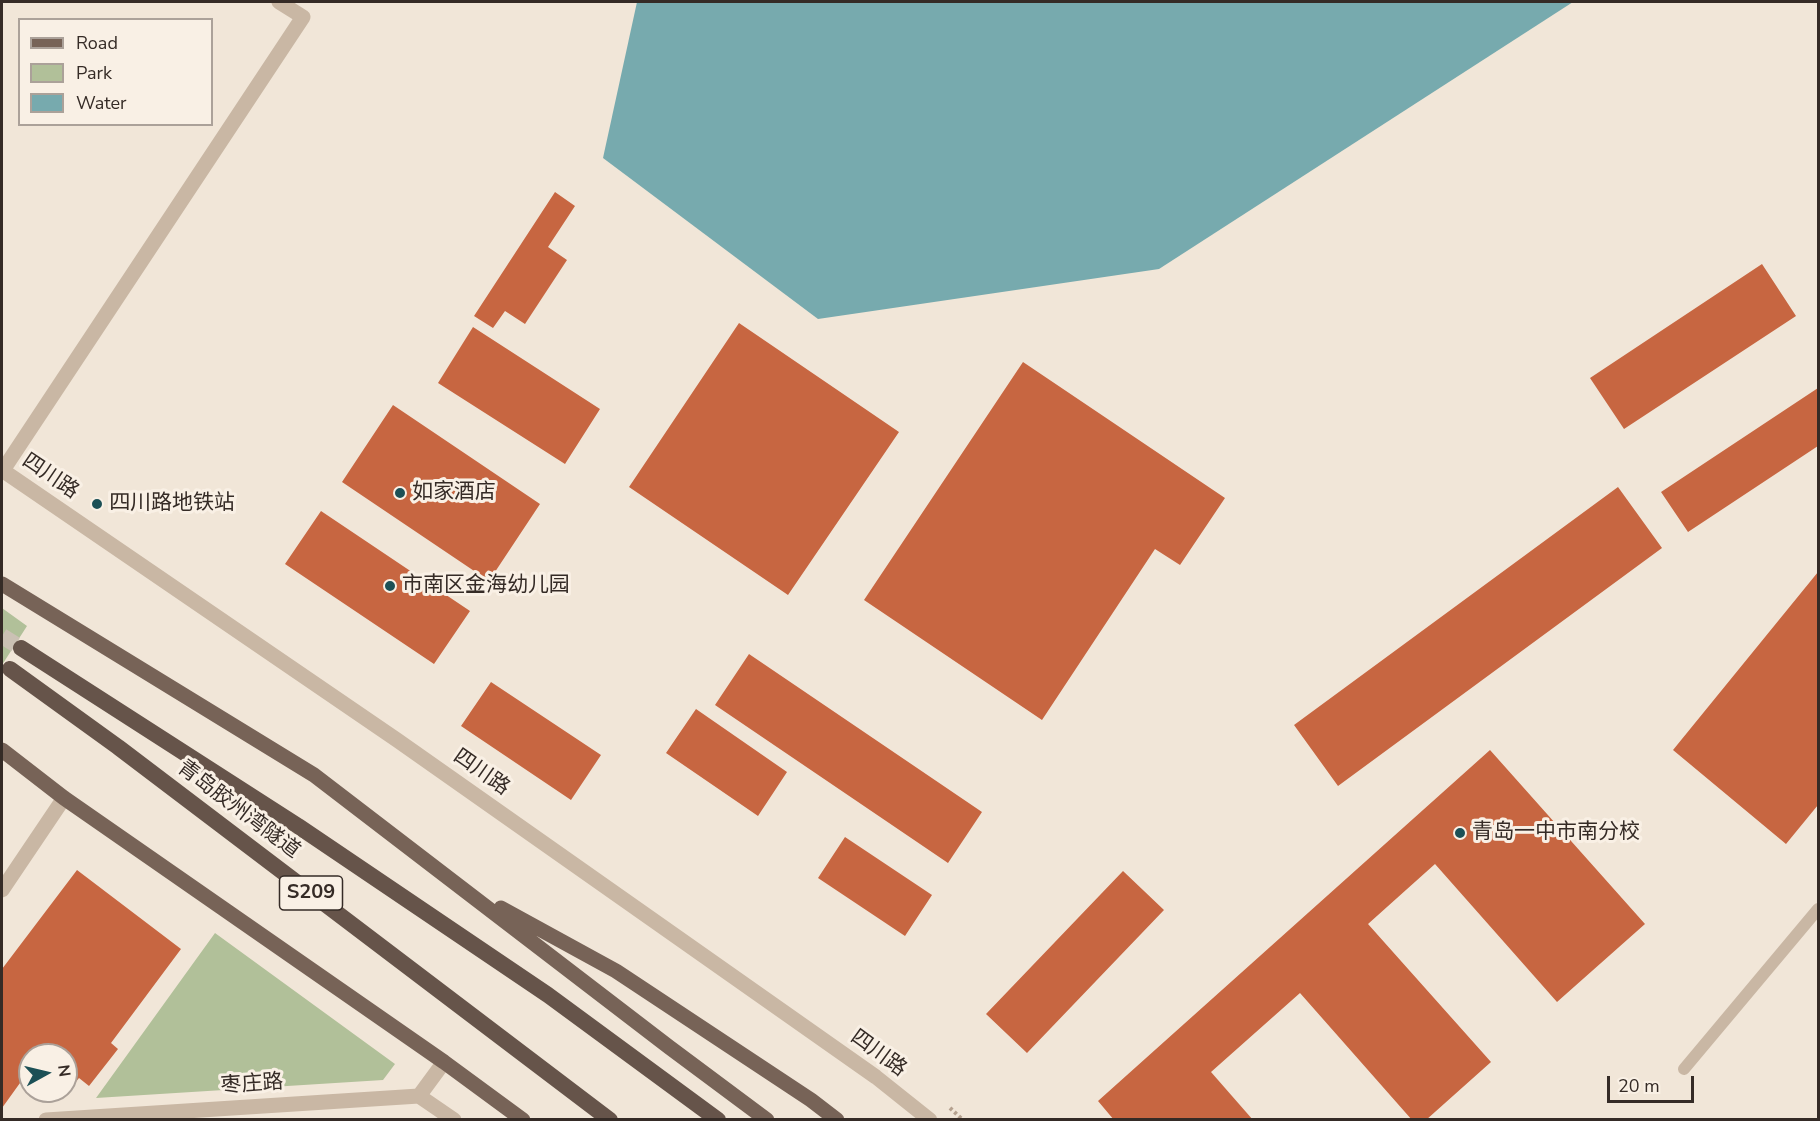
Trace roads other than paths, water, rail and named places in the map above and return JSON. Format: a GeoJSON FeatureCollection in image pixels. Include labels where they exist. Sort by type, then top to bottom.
{"type":"FeatureCollection","features":[{"type":"Feature","properties":{"kind":"highway"},"geometry":{"type":"LineString","coordinates":[[21,648],[308,832],[548,995],[718,1119]]}},
{"type":"Feature","properties":{"kind":"highway","name":"青岛胶州湾隧道"},"geometry":{"type":"LineString","coordinates":[[10,669],[128,754],[610,1119]]}},
{"type":"Feature","properties":{"kind":"main road"},"geometry":{"type":"LineString","coordinates":[[2,584],[314,775],[767,1119]]}},
{"type":"Feature","properties":{"kind":"main road"},"geometry":{"type":"LineString","coordinates":[[2,750],[64,798],[523,1119]]}},
{"type":"Feature","properties":{"kind":"main road"},"geometry":{"type":"LineString","coordinates":[[458,885],[616,971],[837,1119]]}},
{"type":"Feature","properties":{"kind":"street"},"geometry":{"type":"LineString","coordinates":[[2,470],[303,17],[279,2]]}},
{"type":"Feature","properties":{"kind":"street","name":"四川路"},"geometry":{"type":"LineString","coordinates":[[2,470],[407,747],[876,1077],[930,1119]]}},
{"type":"Feature","properties":{"kind":"street"},"geometry":{"type":"LineString","coordinates":[[2,890],[64,798]]}},
{"type":"Feature","properties":{"kind":"street"},"geometry":{"type":"LineString","coordinates":[[444,1062],[419,1096],[454,1119]]}},
{"type":"Feature","properties":{"kind":"street","name":"枣庄路"},"geometry":{"type":"LineString","coordinates":[[46,1119],[419,1096]]}},
{"type":"Feature","properties":{"kind":"lane"},"geometry":{"type":"LineString","coordinates":[[1684,1069],[1818,909]]}},
{"type":"Feature","properties":{"kind":"water"},"geometry":{"type":"Polygon","coordinates":[[[637,2],[1573,2],[1159,269],[818,319],[603,158],[637,2]]]}},
{"type":"Feature","properties":{"kind":"tunnel"},"geometry":{"type":"LineString","coordinates":[[2,636],[21,648]]}},
{"type":"Feature","properties":{"kind":"place","name":"如家酒店"},"geometry":{"type":"Point","coordinates":[400,493]}},
{"type":"Feature","properties":{"kind":"place","name":"四川路地铁站"},"geometry":{"type":"Point","coordinates":[97,504]}},
{"type":"Feature","properties":{"kind":"place","name":"市南区金海幼儿园"},"geometry":{"type":"Point","coordinates":[390,586]}},
{"type":"Feature","properties":{"kind":"place","name":"青岛一中市南分校"},"geometry":{"type":"Point","coordinates":[1460,833]}}]}
